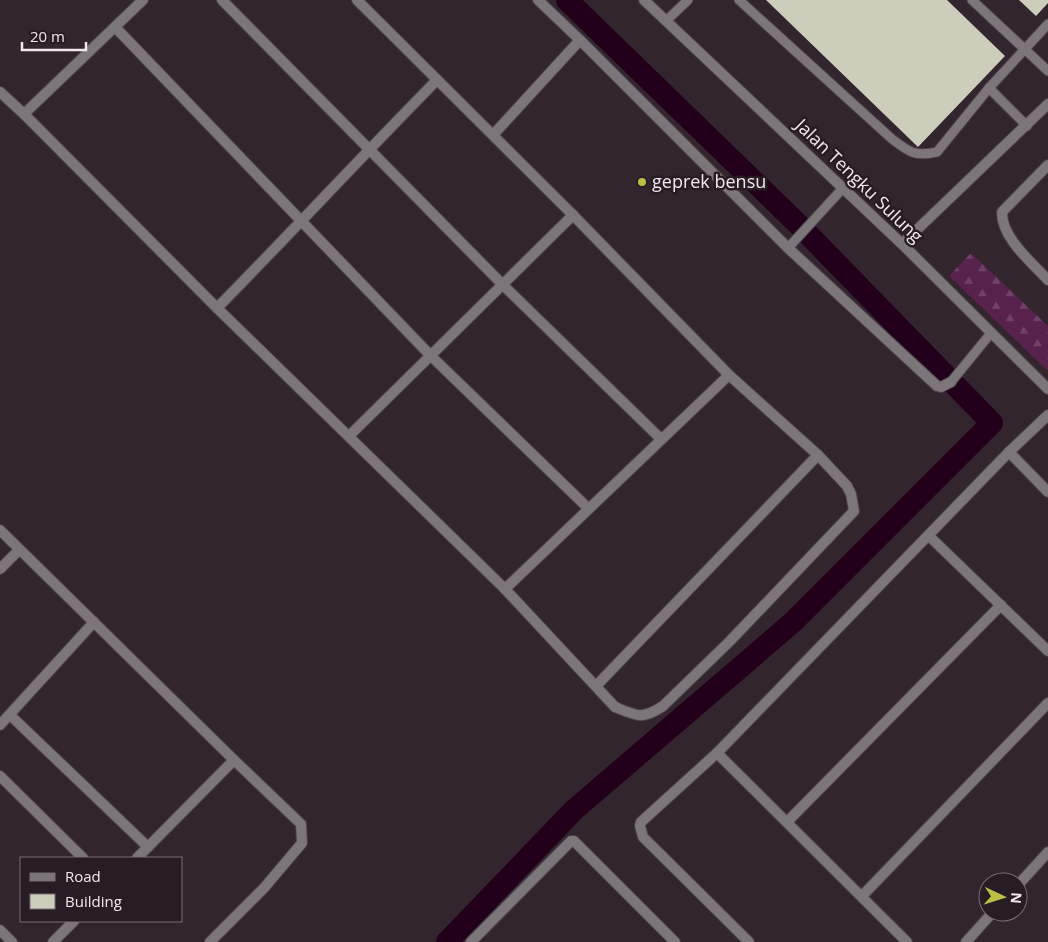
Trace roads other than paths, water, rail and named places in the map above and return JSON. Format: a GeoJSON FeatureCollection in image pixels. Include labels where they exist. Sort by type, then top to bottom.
{"type":"FeatureCollection","features":[{"type":"Feature","properties":{"kind":"street"},"geometry":{"type":"LineString","coordinates":[[24,114],[143,0]]}},
{"type":"Feature","properties":{"kind":"street"},"geometry":{"type":"LineString","coordinates":[[222,0],[368,150],[661,439]]}},
{"type":"Feature","properties":{"kind":"street"},"geometry":{"type":"LineString","coordinates":[[0,92],[217,308],[505,588],[615,707],[634,715],[648,715],[663,706],[736,634],[854,511],[851,494],[847,486],[818,455],[730,375],[573,215],[357,0]]}},
{"type":"Feature","properties":{"kind":"street"},"geometry":{"type":"LineString","coordinates":[[538,0],[788,248],[937,386],[941,387],[950,382]]}},
{"type":"Feature","properties":{"kind":"street","name":"Jalan Tengku Sulung"},"geometry":{"type":"LineString","coordinates":[[644,0],[902,244],[1048,389]]}},
{"type":"Feature","properties":{"kind":"street"},"geometry":{"type":"LineString","coordinates":[[115,27],[430,355],[588,508]]}},
{"type":"Feature","properties":{"kind":"street"},"geometry":{"type":"LineString","coordinates":[[493,136],[580,40]]}},
{"type":"Feature","properties":{"kind":"street"},"geometry":{"type":"LineString","coordinates":[[217,308],[437,80]]}},
{"type":"Feature","properties":{"kind":"street"},"geometry":{"type":"LineString","coordinates":[[902,244],[1048,104]]}},
{"type":"Feature","properties":{"kind":"street"},"geometry":{"type":"LineString","coordinates":[[1048,165],[1002,212],[1002,215],[1004,227],[1021,251],[1048,280]]}},
{"type":"Feature","properties":{"kind":"street"},"geometry":{"type":"LineString","coordinates":[[349,436],[573,215]]}},
{"type":"Feature","properties":{"kind":"street"},"geometry":{"type":"LineString","coordinates":[[505,588],[730,375]]}},
{"type":"Feature","properties":{"kind":"street"},"geometry":{"type":"LineString","coordinates":[[749,942],[643,837],[640,831],[641,822],[717,753],[1009,452],[1048,415]]}},
{"type":"Feature","properties":{"kind":"street"},"geometry":{"type":"LineString","coordinates":[[1009,452],[1048,492]]}},
{"type":"Feature","properties":{"kind":"street"},"geometry":{"type":"LineString","coordinates":[[596,686],[818,455]]}},
{"type":"Feature","properties":{"kind":"street"},"geometry":{"type":"LineString","coordinates":[[0,530],[301,824],[302,844],[264,888],[210,942]]}},
{"type":"Feature","properties":{"kind":"street"},"geometry":{"type":"LineString","coordinates":[[929,536],[1048,651]]}},
{"type":"Feature","properties":{"kind":"street"},"geometry":{"type":"LineString","coordinates":[[0,569],[19,550]]}},
{"type":"Feature","properties":{"kind":"street"},"geometry":{"type":"LineString","coordinates":[[787,822],[1001,605]]}},
{"type":"Feature","properties":{"kind":"street"},"geometry":{"type":"LineString","coordinates":[[0,725],[94,622]]}},
{"type":"Feature","properties":{"kind":"street"},"geometry":{"type":"LineString","coordinates":[[862,896],[1048,703]]}},
{"type":"Feature","properties":{"kind":"street"},"geometry":{"type":"LineString","coordinates":[[10,715],[148,847]]}},
{"type":"Feature","properties":{"kind":"street"},"geometry":{"type":"LineString","coordinates":[[717,753],[907,942]]}},
{"type":"Feature","properties":{"kind":"street"},"geometry":{"type":"LineString","coordinates":[[138,857],[234,760]]}},
{"type":"Feature","properties":{"kind":"street"},"geometry":{"type":"LineString","coordinates":[[0,776],[83,857]]}},
{"type":"Feature","properties":{"kind":"street"},"geometry":{"type":"LineString","coordinates":[[471,942],[572,841],[675,942]]}},
{"type":"Feature","properties":{"kind":"street"},"geometry":{"type":"LineString","coordinates":[[1028,874],[1048,852]]}},
{"type":"Feature","properties":{"kind":"street"},"geometry":{"type":"LineString","coordinates":[[53,942],[73,922]]}},
{"type":"Feature","properties":{"kind":"street"},"geometry":{"type":"LineString","coordinates":[[966,942],[984,922]]}},
{"type":"Feature","properties":{"kind":"street"},"geometry":{"type":"LineString","coordinates":[[0,930],[12,942]]}},
{"type":"Feature","properties":{"kind":"lane"},"geometry":{"type":"LineString","coordinates":[[666,21],[688,0]]}},
{"type":"Feature","properties":{"kind":"lane"},"geometry":{"type":"LineString","coordinates":[[739,0],[892,139],[911,153],[928,154],[937,152],[989,88],[1048,24]]}},
{"type":"Feature","properties":{"kind":"lane"},"geometry":{"type":"LineString","coordinates":[[972,0],[1048,71]]}},
{"type":"Feature","properties":{"kind":"lane"},"geometry":{"type":"LineString","coordinates":[[989,88],[1027,126]]}},
{"type":"Feature","properties":{"kind":"lane"},"geometry":{"type":"LineString","coordinates":[[788,248],[843,188]]}},
{"type":"Feature","properties":{"kind":"lane"},"geometry":{"type":"LineString","coordinates":[[950,382],[991,333]]}},
{"type":"Feature","properties":{"kind":"waterway"},"geometry":{"type":"LineString","coordinates":[[447,942],[574,810],[793,622],[992,423],[802,228],[567,0]]}},
{"type":"Feature","properties":{"kind":"place","name":"geprek bensu"},"geometry":{"type":"Point","coordinates":[642,182]}}]}
